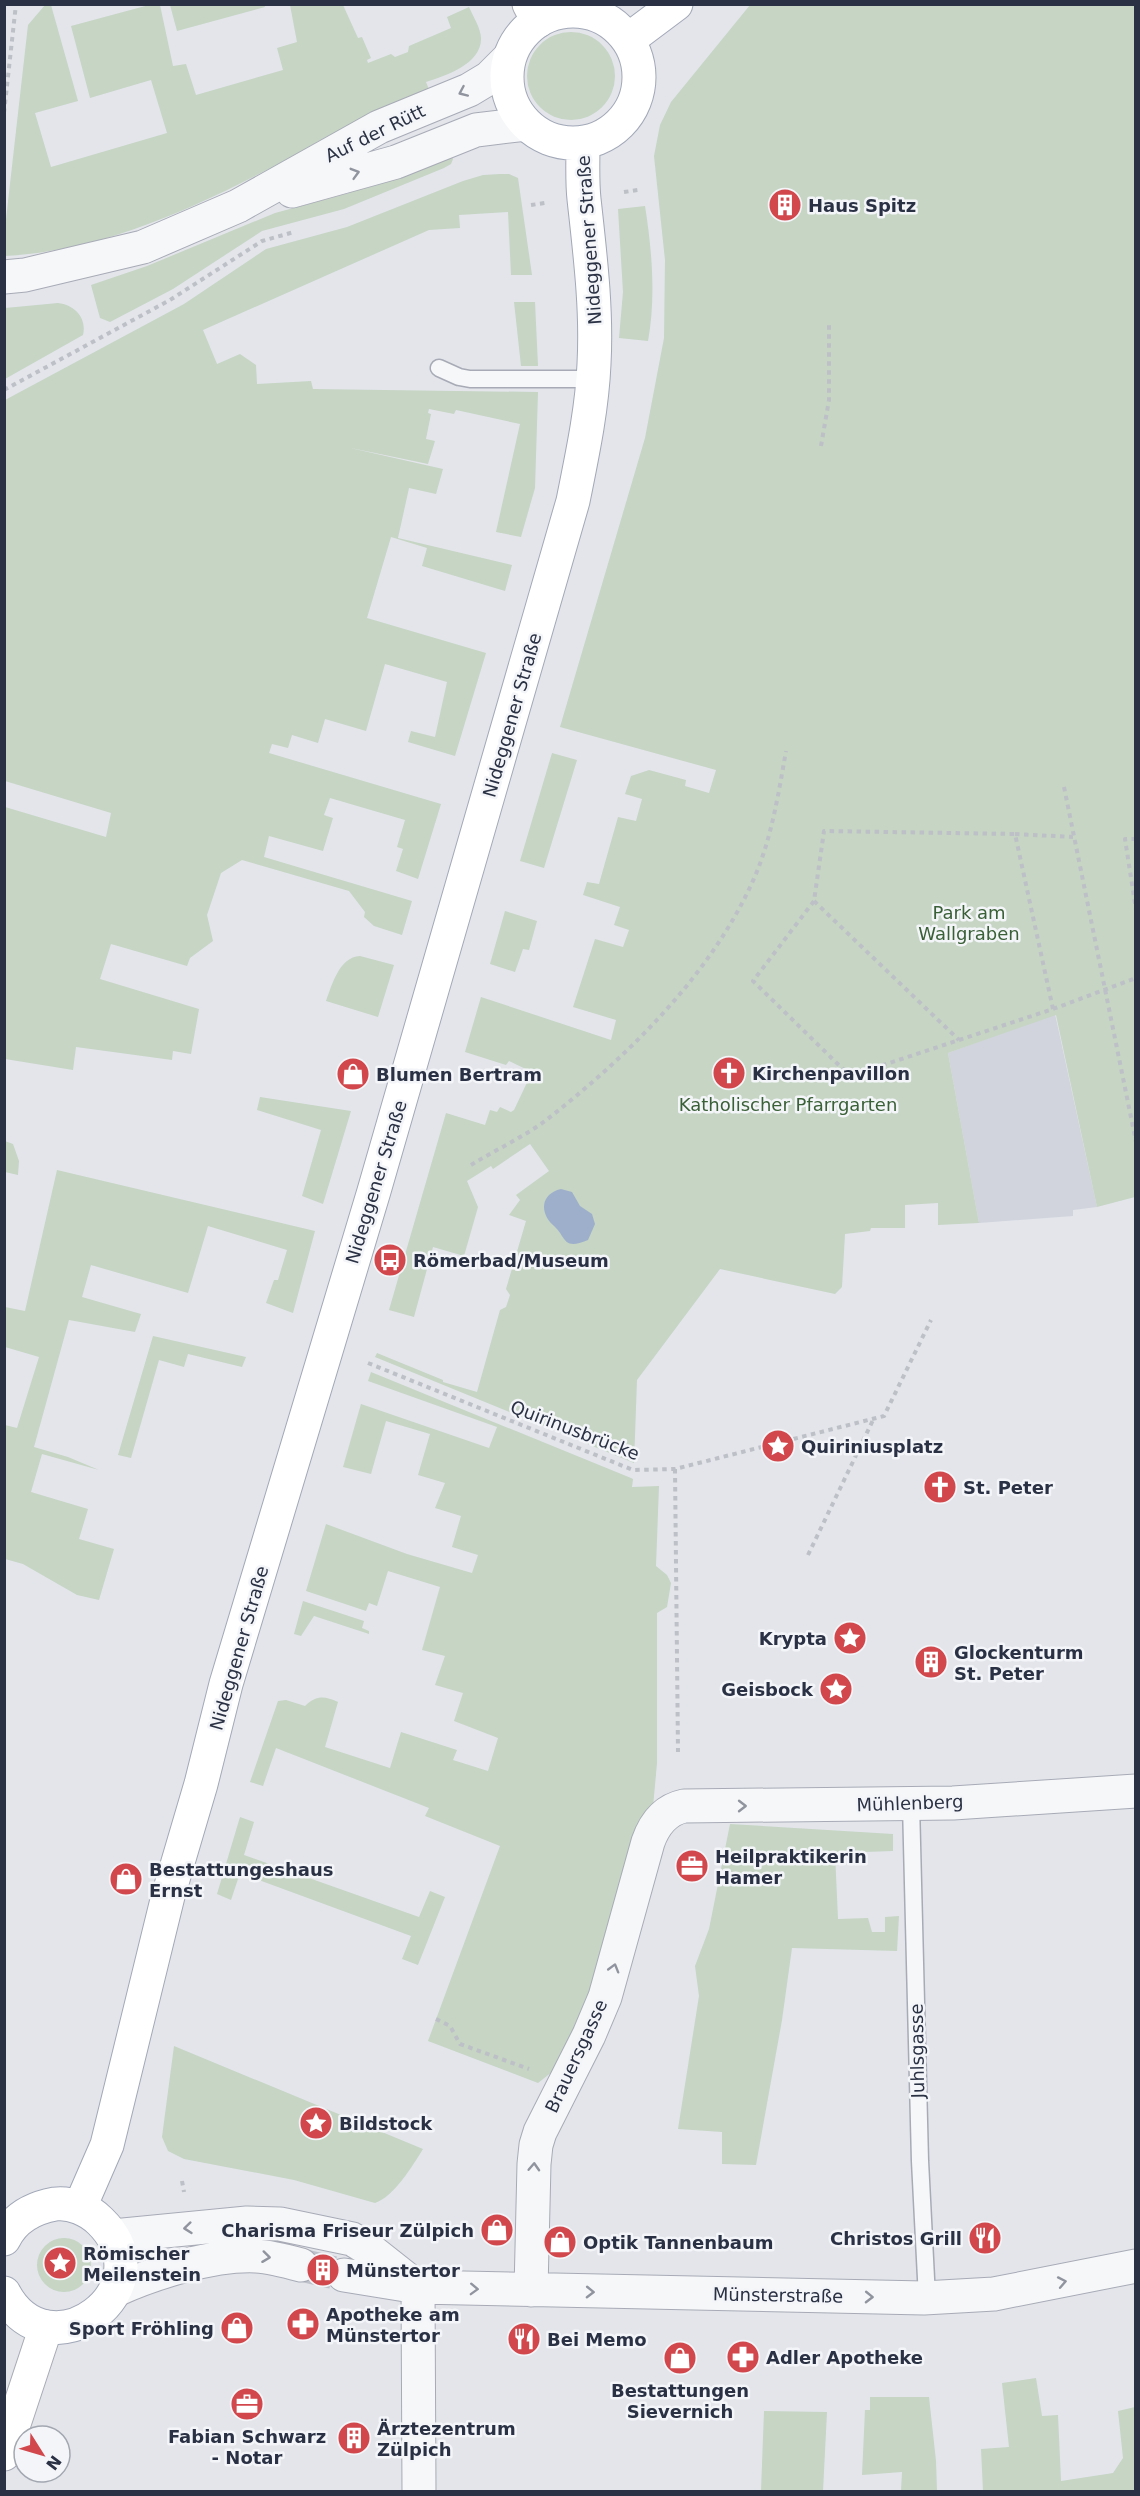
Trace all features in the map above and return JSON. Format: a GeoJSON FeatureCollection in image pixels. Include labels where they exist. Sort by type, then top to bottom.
{"type":"FeatureCollection","features":[{"type":"Feature","properties":{"kind":"main road"},"geometry":{"type":"LineString","coordinates":[[628,40],[676,4]]}},
{"type":"Feature","properties":{"kind":"main road"},"geometry":{"type":"LineString","coordinates":[[568,10],[587,12],[615,26],[628,40],[636,60],[639,87],[634,100],[618,124],[583,144],[570,145],[542,136],[526,124],[517,110],[506,81],[509,58],[534,13],[568,10]]}},
{"type":"Feature","properties":{"kind":"main road","name":"Nideggener Straße"},"geometry":{"type":"LineString","coordinates":[[80,2207],[107,2145],[168,1896],[201,1784],[226,1684],[381,1168],[570,512],[585,439],[593,379],[595,306],[584,198],[583,144]]}},
{"type":"Feature","properties":{"kind":"main road"},"geometry":{"type":"LineString","coordinates":[[4,2239],[22,2216],[40,2207],[60,2204],[80,2207],[95,2216],[113,2236],[120,2260],[120,2275],[116,2290],[97,2314],[84,2322],[69,2326],[46,2327],[33,2323],[9,2302],[4,2293]]}},
{"type":"Feature","properties":{"kind":"main road"},"geometry":{"type":"LineString","coordinates":[[4,2454],[46,2327]]}},
{"type":"Feature","properties":{"kind":"street","name":"Auf der Rütt"},"geometry":{"type":"LineString","coordinates":[[4,277],[25,275],[143,247],[238,206],[379,127],[469,90],[489,78],[509,58]]}},
{"type":"Feature","properties":{"kind":"street","name":"Auf der Rütt"},"geometry":{"type":"LineString","coordinates":[[238,206],[396,162],[476,130],[526,124]]}},
{"type":"Feature","properties":{"kind":"street","name":"Mühlenberg"},"geometry":{"type":"LineString","coordinates":[[684,1806],[911,1804],[1136,1791]]}},
{"type":"Feature","properties":{"kind":"street","name":"Brauersgasse"},"geometry":{"type":"LineString","coordinates":[[531,2290],[534,2164],[540,2132],[589,2035],[605,1997],[652,1831],[671,1810],[684,1806]]}},
{"type":"Feature","properties":{"kind":"street"},"geometry":{"type":"LineString","coordinates":[[113,2236],[247,2223],[280,2223],[352,2239],[370,2250],[417,2287],[419,2492]]}},
{"type":"Feature","properties":{"kind":"street"},"geometry":{"type":"LineString","coordinates":[[116,2290],[146,2276],[230,2258],[255,2256],[301,2265]]}},
{"type":"Feature","properties":{"kind":"street","name":"Münsterstraße"},"geometry":{"type":"LineString","coordinates":[[344,2275],[417,2287],[927,2298],[994,2294],[1136,2265]]}},
{"type":"Feature","properties":{"kind":"lane"},"geometry":{"type":"LineString","coordinates":[[439,368],[470,379],[593,379]]}},
{"type":"Feature","properties":{"kind":"lane","name":"Juhlsgasse"},"geometry":{"type":"LineString","coordinates":[[911,1804],[920,2161],[927,2298]]}},
{"type":"Feature","properties":{"kind":"path"},"geometry":{"type":"LineString","coordinates":[[4,112],[16,4]]}},
{"type":"Feature","properties":{"kind":"path"},"geometry":{"type":"LineString","coordinates":[[4,390],[170,300],[262,241],[295,232]]}},
{"type":"Feature","properties":{"kind":"path"},"geometry":{"type":"LineString","coordinates":[[821,446],[829,400],[829,321]]}},
{"type":"Feature","properties":{"kind":"path"},"geometry":{"type":"LineString","coordinates":[[471,1165],[544,1122],[626,1052],[712,955],[753,882],[775,818],[786,752]]}},
{"type":"Feature","properties":{"kind":"path"},"geometry":{"type":"LineString","coordinates":[[1064,787],[1136,1142]]}},
{"type":"Feature","properties":{"kind":"path"},"geometry":{"type":"LineString","coordinates":[[1073,837],[824,831],[814,901],[753,981],[850,1076],[1053,1009],[1136,978]]}},
{"type":"Feature","properties":{"kind":"path"},"geometry":{"type":"LineString","coordinates":[[1015,834],[1053,1009]]}},
{"type":"Feature","properties":{"kind":"path"},"geometry":{"type":"LineString","coordinates":[[1136,839],[1125,839],[1136,910]]}},
{"type":"Feature","properties":{"kind":"path"},"geometry":{"type":"LineString","coordinates":[[814,901],[959,1040]]}},
{"type":"Feature","properties":{"kind":"path"},"geometry":{"type":"LineString","coordinates":[[808,1555],[874,1419],[885,1416],[931,1320]]}},
{"type":"Feature","properties":{"kind":"path","name":"Quirinusbrücke"},"geometry":{"type":"LineString","coordinates":[[368,1363],[633,1470],[675,1469],[874,1419]]}},
{"type":"Feature","properties":{"kind":"path"},"geometry":{"type":"LineString","coordinates":[[675,1469],[678,1752]]}},
{"type":"Feature","properties":{"kind":"path"},"geometry":{"type":"LineString","coordinates":[[436,2019],[450,2026],[460,2044],[544,2075],[563,2085]]}},
{"type":"Feature","properties":{"kind":"shaded area"},"geometry":{"type":"Polygon","coordinates":[[[1055,1014],[1097,1207],[1073,1210],[1073,1216],[979,1223],[948,1053],[1055,1014]]]}},
{"type":"Feature","properties":{"kind":"green space"},"geometry":{"type":"Polygon","coordinates":[[[264,4],[265,7],[177,31],[170,5],[264,4]]]}},
{"type":"Feature","properties":{"kind":"green space"},"geometry":{"type":"Polygon","coordinates":[[[45,5],[51,5],[78,101],[35,113],[51,167],[167,133],[151,80],[90,98],[71,26],[149,5],[160,5],[173,66],[186,64],[196,95],[283,70],[277,48],[297,42],[290,5],[343,5],[358,38],[362,37],[371,58],[367,60],[368,63],[391,54],[395,57],[408,52],[409,46],[451,28],[447,17],[469,7],[481,38],[476,55],[469,62],[461,68],[426,82],[430,92],[334,133],[213,197],[180,212],[111,237],[76,246],[5,256],[5,228],[28,25],[45,5]]]}},
{"type":"Feature","properties":{"kind":"green space"},"geometry":{"type":"Polygon","coordinates":[[[750,5],[1135,5],[1135,1197],[1097,1207],[1056,1015],[948,1053],[979,1223],[938,1225],[938,1203],[905,1205],[905,1228],[871,1228],[870,1231],[845,1234],[842,1287],[835,1294],[720,1269],[637,1380],[634,1463],[375,1357],[377,1353],[443,1380],[443,1382],[477,1392],[500,1310],[506,1307],[510,1295],[506,1289],[526,1221],[509,1215],[520,1200],[516,1195],[549,1171],[530,1144],[493,1169],[491,1166],[467,1181],[478,1207],[464,1256],[433,1247],[414,1317],[389,1310],[446,1113],[485,1125],[490,1110],[497,1112],[500,1107],[511,1112],[514,1110],[532,1072],[509,1061],[506,1065],[465,1052],[481,997],[611,1040],[616,1020],[573,1007],[595,939],[623,947],[629,930],[614,925],[620,907],[583,895],[587,882],[599,884],[618,817],[636,821],[642,799],[625,794],[631,776],[649,770],[686,780],[685,786],[709,793],[716,770],[560,727],[645,438],[664,338],[665,260],[654,156],[660,125],[671,102],[750,5]]]}},
{"type":"Feature","properties":{"kind":"green space"},"geometry":{"type":"Polygon","coordinates":[[[571,32],[596,39],[608,51],[615,76],[608,101],[596,113],[571,120],[546,113],[534,101],[527,76],[534,51],[546,39],[571,32]]]}},
{"type":"Feature","properties":{"kind":"green space"},"geometry":{"type":"Polygon","coordinates":[[[451,153],[453,159],[451,164],[444,168],[344,209],[262,231],[173,289],[110,322],[100,318],[91,285],[147,266],[275,213],[349,193],[438,156],[451,153]]]}},
{"type":"Feature","properties":{"kind":"green space"},"geometry":{"type":"Polygon","coordinates":[[[509,174],[518,178],[532,275],[511,275],[508,212],[459,215],[460,228],[429,230],[203,330],[217,364],[240,354],[256,365],[257,384],[311,381],[313,389],[538,392],[535,488],[521,537],[496,532],[520,424],[456,410],[454,414],[429,409],[428,413],[431,414],[426,439],[435,441],[428,464],[346,447],[443,469],[436,494],[409,488],[398,538],[512,565],[505,591],[422,566],[427,548],[391,537],[367,618],[486,653],[455,756],[408,742],[411,731],[435,737],[447,682],[385,664],[366,731],[325,719],[318,743],[292,735],[288,748],[272,744],[269,753],[441,804],[418,879],[396,871],[403,849],[397,847],[405,820],[330,798],[324,815],[333,818],[323,851],[269,836],[264,857],[412,901],[402,935],[374,926],[364,917],[365,912],[349,891],[242,860],[221,873],[207,915],[213,941],[190,958],[187,966],[111,944],[100,979],[199,1009],[191,1054],[173,1051],[172,1060],[76,1047],[73,1070],[5,1059],[5,807],[106,837],[111,813],[5,781],[5,400],[184,304],[266,249],[347,227],[463,181],[483,175],[509,174]]]}},
{"type":"Feature","properties":{"kind":"green space"},"geometry":{"type":"Polygon","coordinates":[[[645,206],[652,274],[652,308],[648,341],[619,338],[623,292],[618,209],[645,206]]]}},
{"type":"Feature","properties":{"kind":"green space"},"geometry":{"type":"Polygon","coordinates":[[[514,302],[535,302],[538,366],[521,366],[514,302]]]}},
{"type":"Feature","properties":{"kind":"green space"},"geometry":{"type":"Polygon","coordinates":[[[58,303],[70,306],[78,313],[83,323],[83,335],[5,379],[5,308],[58,303]]]}},
{"type":"Feature","properties":{"kind":"green space"},"geometry":{"type":"Polygon","coordinates":[[[552,753],[577,760],[544,868],[520,861],[552,753]]]}},
{"type":"Feature","properties":{"kind":"green space"},"geometry":{"type":"Polygon","coordinates":[[[505,911],[537,921],[529,950],[523,949],[515,972],[490,964],[505,911]]]}},
{"type":"Feature","properties":{"kind":"green space"},"geometry":{"type":"Polygon","coordinates":[[[360,956],[394,965],[378,1017],[326,1001],[342,966],[347,961],[360,956]]]}},
{"type":"Feature","properties":{"kind":"green space"},"geometry":{"type":"Polygon","coordinates":[[[260,1097],[351,1111],[323,1204],[302,1196],[321,1130],[257,1110],[260,1097]]]}},
{"type":"Feature","properties":{"kind":"green space"},"geometry":{"type":"Polygon","coordinates":[[[5,1141],[13,1144],[19,1161],[18,1175],[5,1172],[5,1141]]]}},
{"type":"Feature","properties":{"kind":"green space"},"geometry":{"type":"Polygon","coordinates":[[[57,1170],[315,1231],[293,1313],[266,1303],[274,1280],[278,1280],[287,1250],[208,1226],[188,1293],[91,1265],[82,1297],[141,1314],[135,1332],[69,1320],[34,1447],[68,1457],[99,1470],[42,1454],[31,1492],[88,1509],[79,1539],[114,1549],[99,1600],[77,1595],[23,1564],[5,1559],[5,1425],[17,1428],[39,1357],[5,1347],[5,1307],[25,1311],[57,1170]]]}},
{"type":"Feature","properties":{"kind":"green space"},"geometry":{"type":"Polygon","coordinates":[[[153,1336],[246,1357],[242,1367],[188,1354],[184,1367],[159,1360],[131,1458],[118,1455],[153,1336]]]}},
{"type":"Feature","properties":{"kind":"green space"},"geometry":{"type":"Polygon","coordinates":[[[371,1372],[631,1478],[633,1479],[632,1487],[659,1486],[656,1566],[667,1575],[671,1583],[667,1607],[657,1613],[657,1763],[653,1807],[624,1905],[566,2061],[538,2083],[428,2041],[500,1846],[425,1816],[429,1808],[276,1748],[263,1786],[250,1782],[278,1701],[286,1700],[305,1706],[321,1698],[338,1702],[325,1747],[390,1768],[401,1732],[457,1750],[453,1760],[488,1771],[498,1738],[454,1721],[463,1693],[435,1685],[445,1656],[422,1650],[440,1587],[388,1571],[377,1606],[369,1603],[366,1611],[306,1591],[326,1524],[407,1554],[472,1573],[478,1555],[452,1547],[461,1516],[435,1508],[445,1483],[418,1475],[430,1434],[386,1421],[371,1474],[343,1467],[361,1404],[489,1448],[497,1427],[368,1381],[371,1372]]]}},
{"type":"Feature","properties":{"kind":"green space"},"geometry":{"type":"Polygon","coordinates":[[[303,1601],[364,1621],[362,1628],[369,1631],[369,1634],[314,1616],[301,1636],[294,1634],[303,1601]]]}},
{"type":"Feature","properties":{"kind":"green space"},"geometry":{"type":"Polygon","coordinates":[[[240,1817],[254,1822],[244,1855],[419,1917],[430,1891],[445,1897],[418,1965],[402,1959],[411,1936],[240,1873],[231,1900],[217,1894],[240,1817]]]}},
{"type":"Feature","properties":{"kind":"green space"},"geometry":{"type":"Polygon","coordinates":[[[730,1824],[893,1834],[893,1851],[835,1853],[838,1919],[868,1918],[872,1932],[885,1932],[885,1917],[899,1916],[897,1951],[792,1948],[782,2020],[756,2165],[722,2164],[722,2132],[678,2129],[699,1996],[695,1966],[709,1929],[730,1824]]]}},
{"type":"Feature","properties":{"kind":"green space"},"geometry":{"type":"Polygon","coordinates":[[[174,2046],[423,2149],[396,2187],[382,2200],[375,2203],[294,2180],[184,2159],[168,2151],[162,2137],[174,2046]]]}},
{"type":"Feature","properties":{"kind":"green space"},"geometry":{"type":"Polygon","coordinates":[[[59,2238],[69,2238],[83,2246],[89,2255],[91,2265],[89,2275],[83,2284],[69,2292],[59,2292],[42,2280],[37,2270],[37,2260],[49,2243],[59,2238]]]}},
{"type":"Feature","properties":{"kind":"green space"},"geometry":{"type":"Polygon","coordinates":[[[1036,2378],[1042,2416],[1058,2415],[1061,2481],[1113,2473],[1123,2458],[1118,2411],[1135,2407],[1135,2491],[983,2491],[981,2449],[1009,2447],[1002,2383],[1036,2378]]]}},
{"type":"Feature","properties":{"kind":"green space"},"geometry":{"type":"Polygon","coordinates":[[[870,2397],[929,2397],[937,2491],[901,2491],[902,2472],[862,2475],[865,2410],[870,2410],[870,2397]]]}},
{"type":"Feature","properties":{"kind":"green space"},"geometry":{"type":"Polygon","coordinates":[[[764,2411],[827,2412],[823,2491],[761,2491],[764,2411]]]}},
{"type":"Feature","properties":{"kind":"water"},"geometry":{"type":"Polygon","coordinates":[[[561,1189],[572,1192],[580,1206],[592,1214],[595,1224],[588,1240],[569,1243],[546,1215],[544,1204],[546,1199],[554,1191],[561,1189]]]}},
{"type":"Feature","properties":{"kind":"tunnel"},"geometry":{"type":"LineString","coordinates":[[301,2265],[344,2275]]}},
{"type":"Feature","properties":{"kind":"place","name":"Haus Spitz"},"geometry":{"type":"Point","coordinates":[785,205]}},
{"type":"Feature","properties":{"kind":"place","name":"Kirchenpavillon"},"geometry":{"type":"Point","coordinates":[729,1073]}},
{"type":"Feature","properties":{"kind":"place","name":"Blumen Bertram"},"geometry":{"type":"Point","coordinates":[353,1074]}},
{"type":"Feature","properties":{"kind":"place","name":"Römerbad/Museum"},"geometry":{"type":"Point","coordinates":[390,1260]}},
{"type":"Feature","properties":{"kind":"place","name":"Quiriniusplatz"},"geometry":{"type":"Point","coordinates":[778,1446]}},
{"type":"Feature","properties":{"kind":"place","name":"St. Peter"},"geometry":{"type":"Point","coordinates":[940,1487]}},
{"type":"Feature","properties":{"kind":"place","name":"Krypta"},"geometry":{"type":"Point","coordinates":[850,1638]}},
{"type":"Feature","properties":{"kind":"place","name":"Glockenturm St. Peter"},"geometry":{"type":"Point","coordinates":[931,1662]}},
{"type":"Feature","properties":{"kind":"place","name":"Geisbock"},"geometry":{"type":"Point","coordinates":[836,1689]}},
{"type":"Feature","properties":{"kind":"place","name":"Heilpraktikerin Hamer"},"geometry":{"type":"Point","coordinates":[692,1866]}},
{"type":"Feature","properties":{"kind":"place","name":"Bestattungeshaus Ernst"},"geometry":{"type":"Point","coordinates":[126,1879]}},
{"type":"Feature","properties":{"kind":"place","name":"Bildstock"},"geometry":{"type":"Point","coordinates":[316,2123]}},
{"type":"Feature","properties":{"kind":"place","name":"Charisma Friseur Zülpich"},"geometry":{"type":"Point","coordinates":[497,2230]}},
{"type":"Feature","properties":{"kind":"place","name":"Christos Grill"},"geometry":{"type":"Point","coordinates":[985,2238]}},
{"type":"Feature","properties":{"kind":"place","name":"Optik Tannenbaum"},"geometry":{"type":"Point","coordinates":[560,2242]}},
{"type":"Feature","properties":{"kind":"place","name":"Römischer Meilenstein"},"geometry":{"type":"Point","coordinates":[60,2263]}},
{"type":"Feature","properties":{"kind":"place","name":"Münstertor"},"geometry":{"type":"Point","coordinates":[323,2270]}},
{"type":"Feature","properties":{"kind":"place","name":"Apotheke am Münstertor"},"geometry":{"type":"Point","coordinates":[303,2324]}},
{"type":"Feature","properties":{"kind":"place","name":"Sport Fröhling"},"geometry":{"type":"Point","coordinates":[237,2328]}},
{"type":"Feature","properties":{"kind":"place","name":"Bei Memo"},"geometry":{"type":"Point","coordinates":[524,2339]}},
{"type":"Feature","properties":{"kind":"place","name":"Adler Apotheke"},"geometry":{"type":"Point","coordinates":[743,2357]}},
{"type":"Feature","properties":{"kind":"place","name":"Bestattungen Sievernich"},"geometry":{"type":"Point","coordinates":[680,2358]}},
{"type":"Feature","properties":{"kind":"place","name":"Fabian Schwarz - Notar"},"geometry":{"type":"Point","coordinates":[247,2404]}},
{"type":"Feature","properties":{"kind":"place","name":"Ärztezentrum Zülpich"},"geometry":{"type":"Point","coordinates":[354,2438]}},
{"type":"Feature","properties":{"kind":"park label","name":"Park am Wallgraben"},"geometry":{"type":"Point","coordinates":[969,922]}},
{"type":"Feature","properties":{"kind":"park label","name":"Katholischer Pfarrgarten"},"geometry":{"type":"Point","coordinates":[788,1104]}}]}
